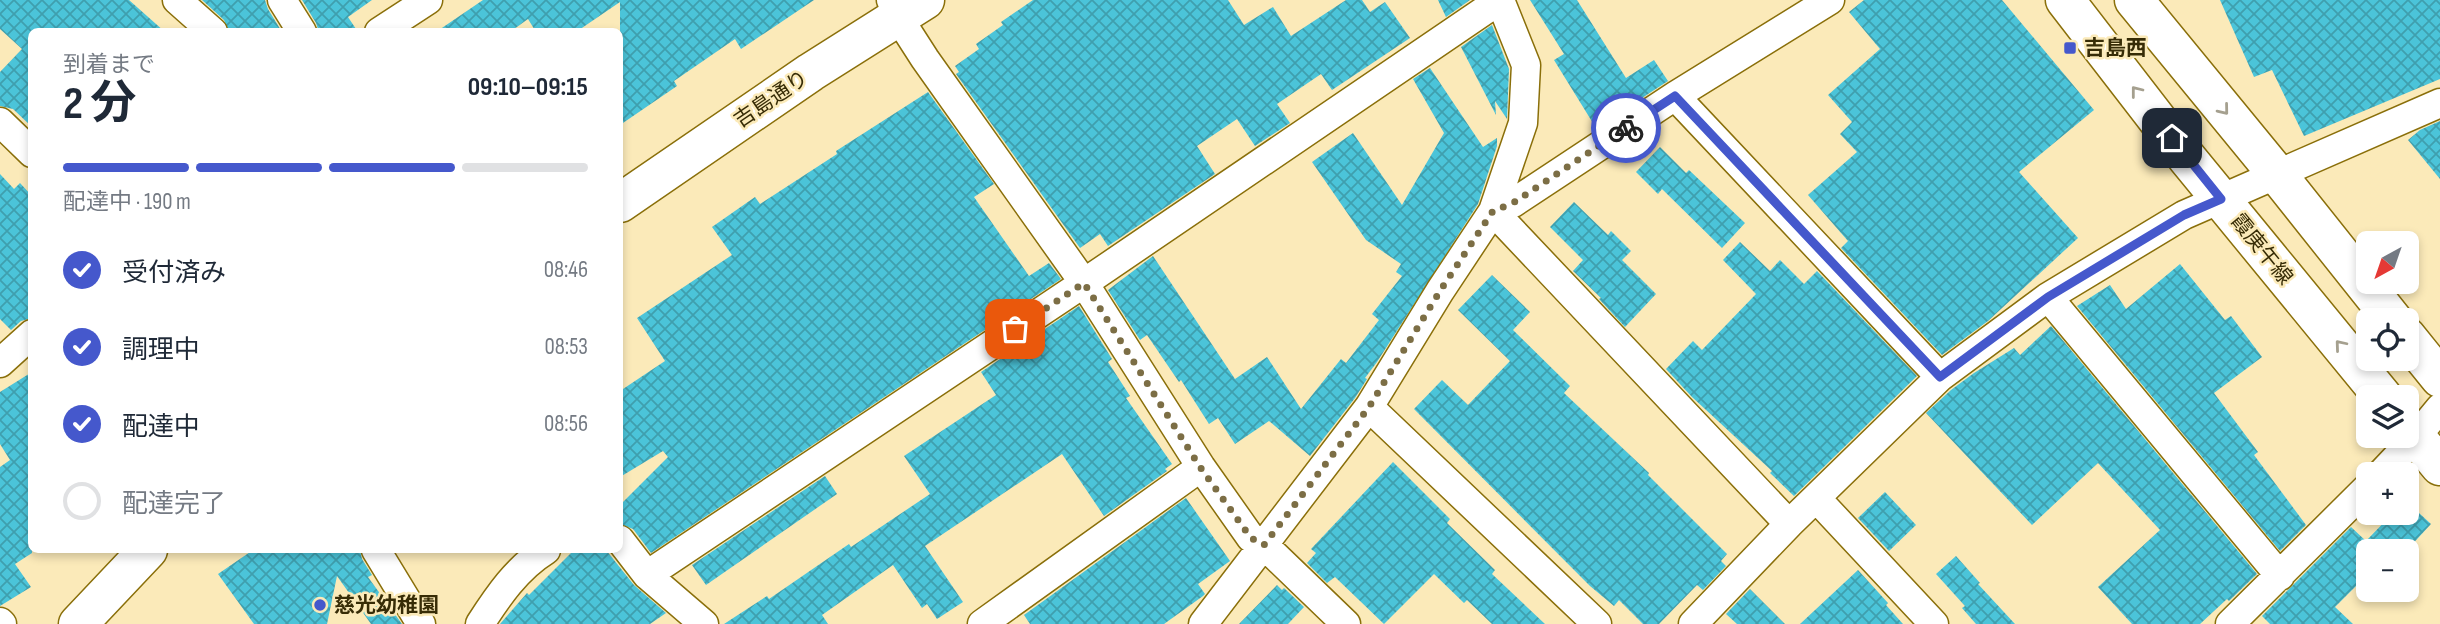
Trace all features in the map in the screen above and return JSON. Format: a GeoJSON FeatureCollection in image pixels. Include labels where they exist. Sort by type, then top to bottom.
{"type":"FeatureCollection","features":[{"type":"Feature","properties":{"kind":"street"},"geometry":{"type":"LineString","coordinates":[[177,0],[209,28]]}},
{"type":"Feature","properties":{"kind":"street"},"geometry":{"type":"LineString","coordinates":[[282,0],[300,28]]}},
{"type":"Feature","properties":{"kind":"street"},"geometry":{"type":"LineString","coordinates":[[385,28],[428,0]]}},
{"type":"Feature","properties":{"kind":"street"},"geometry":{"type":"LineString","coordinates":[[648,575],[1500,0],[1526,65],[1523,123],[1493,211],[1369,407],[1203,624]]}},
{"type":"Feature","properties":{"kind":"street"},"geometry":{"type":"LineString","coordinates":[[1493,211],[1513,203],[1675,96],[1830,0]]}},
{"type":"Feature","properties":{"kind":"street","name":"霞庚午線"},"geometry":{"type":"LineString","coordinates":[[2065,0],[2221,199],[2374,385]]}},
{"type":"Feature","properties":{"kind":"street"},"geometry":{"type":"LineString","coordinates":[[2134,0],[2383,308]]}},
{"type":"Feature","properties":{"kind":"street"},"geometry":{"type":"LineString","coordinates":[[905,6],[925,59],[1084,283],[1200,467],[1251,538],[1264,545],[1346,624]]}},
{"type":"Feature","properties":{"kind":"street","name":"吉島通り"},"geometry":{"type":"LineString","coordinates":[[623,201],[905,6]]}},
{"type":"Feature","properties":{"kind":"street"},"geometry":{"type":"LineString","coordinates":[[1675,96],[1940,377]]}},
{"type":"Feature","properties":{"kind":"street"},"geometry":{"type":"LineString","coordinates":[[1693,624],[1788,524],[1817,499],[1940,377],[2048,297],[2184,215],[2440,103]]}},
{"type":"Feature","properties":{"kind":"street"},"geometry":{"type":"LineString","coordinates":[[0,122],[28,149]]}},
{"type":"Feature","properties":{"kind":"street"},"geometry":{"type":"LineString","coordinates":[[1493,211],[1788,524]]}},
{"type":"Feature","properties":{"kind":"street"},"geometry":{"type":"LineString","coordinates":[[2048,297],[2280,576]]}},
{"type":"Feature","properties":{"kind":"street"},"geometry":{"type":"LineString","coordinates":[[0,363],[28,338]]}},
{"type":"Feature","properties":{"kind":"street"},"geometry":{"type":"LineString","coordinates":[[2419,352],[2440,378]]}},
{"type":"Feature","properties":{"kind":"street"},"geometry":{"type":"LineString","coordinates":[[1369,407],[1597,624]]}},
{"type":"Feature","properties":{"kind":"street"},"geometry":{"type":"LineString","coordinates":[[2419,425],[2440,408]]}},
{"type":"Feature","properties":{"kind":"street"},"geometry":{"type":"LineString","coordinates":[[2419,441],[2440,466]]}},
{"type":"Feature","properties":{"kind":"street"},"geometry":{"type":"LineString","coordinates":[[982,624],[1200,467]]}},
{"type":"Feature","properties":{"kind":"street"},"geometry":{"type":"LineString","coordinates":[[1817,499],[1934,624]]}},
{"type":"Feature","properties":{"kind":"street"},"geometry":{"type":"LineString","coordinates":[[2230,624],[2356,499]]}},
{"type":"Feature","properties":{"kind":"street"},"geometry":{"type":"LineString","coordinates":[[623,544],[648,575],[704,624]]}},
{"type":"Feature","properties":{"kind":"street"},"geometry":{"type":"LineString","coordinates":[[78,624],[145,553]]}},
{"type":"Feature","properties":{"kind":"street"},"geometry":{"type":"LineString","coordinates":[[378,553],[421,624]]}},
{"type":"Feature","properties":{"kind":"street"},"geometry":{"type":"LineString","coordinates":[[480,624],[501,591],[540,553]]}},
{"type":"Feature","properties":{"kind":"building"},"geometry":{"type":"Polygon","coordinates":[[[0,0],[129,0],[160,28],[28,28],[28,123],[13,109],[0,106],[0,72],[22,49],[0,29],[0,0]]]}},
{"type":"Feature","properties":{"kind":"building"},"geometry":{"type":"Polygon","coordinates":[[[202,0],[265,0],[280,28],[227,28],[224,20],[202,0]]]}},
{"type":"Feature","properties":{"kind":"building"},"geometry":{"type":"Polygon","coordinates":[[[302,0],[372,0],[348,17],[355,28],[318,28],[302,0]]]}},
{"type":"Feature","properties":{"kind":"building"},"geometry":{"type":"Polygon","coordinates":[[[483,0],[814,0],[741,49],[735,39],[674,81],[677,86],[623,123],[623,28],[620,28],[620,2],[582,28],[534,28],[528,19],[516,28],[442,28],[483,0]]]}},
{"type":"Feature","properties":{"kind":"building"},"geometry":{"type":"Polygon","coordinates":[[[1033,0],[1228,0],[1244,25],[1273,7],[1291,36],[1346,0],[1362,0],[1370,12],[1385,2],[1410,38],[1332,90],[1321,74],[1277,104],[1290,123],[1255,146],[1237,119],[1197,146],[1215,174],[1108,246],[1100,234],[1080,248],[956,74],[959,72],[955,66],[979,49],[976,44],[1003,25],[1001,22],[1033,0]]]}},
{"type":"Feature","properties":{"kind":"building"},"geometry":{"type":"Polygon","coordinates":[[[1438,0],[1470,0],[1446,17],[1438,0]]]}},
{"type":"Feature","properties":{"kind":"building"},"geometry":{"type":"Polygon","coordinates":[[[1530,0],[1577,0],[1626,78],[1654,60],[1668,81],[1596,128],[1554,60],[1564,54],[1530,0]]]}},
{"type":"Feature","properties":{"kind":"building"},"geometry":{"type":"Polygon","coordinates":[[[1864,0],[2002,0],[2094,110],[2019,172],[2078,238],[1988,321],[1942,355],[1841,248],[1848,241],[1808,195],[1857,152],[1840,134],[1852,122],[1828,95],[1880,49],[1849,12],[1864,0]]]}},
{"type":"Feature","properties":{"kind":"building"},"geometry":{"type":"Polygon","coordinates":[[[2220,0],[2440,0],[2440,79],[2304,136],[2272,70],[2254,77],[2220,0]]]}},
{"type":"Feature","properties":{"kind":"building"},"geometry":{"type":"Polygon","coordinates":[[[1492,25],[1509,69],[1507,119],[1495,101],[1496,115],[1461,47],[1492,25]]]}},
{"type":"Feature","properties":{"kind":"building"},"geometry":{"type":"Polygon","coordinates":[[[1430,68],[1483,147],[1497,138],[1497,146],[1478,204],[1365,378],[1367,379],[1355,398],[1310,456],[1269,421],[1235,444],[1218,418],[1209,424],[1181,380],[1179,382],[1147,335],[1140,340],[1108,290],[1153,256],[1235,379],[1267,357],[1301,409],[1341,359],[1346,363],[1379,320],[1372,314],[1402,276],[1396,272],[1401,264],[1366,240],[1312,162],[1353,133],[1402,205],[1444,133],[1413,79],[1430,68]]]}},
{"type":"Feature","properties":{"kind":"building"},"geometry":{"type":"Polygon","coordinates":[[[928,92],[994,184],[974,197],[1029,276],[1049,263],[1061,279],[651,553],[633,529],[623,525],[623,502],[668,457],[663,451],[623,475],[623,389],[665,361],[637,318],[732,255],[712,227],[755,197],[760,204],[837,154],[836,151],[928,92]]]}},
{"type":"Feature","properties":{"kind":"building"},"geometry":{"type":"Polygon","coordinates":[[[2440,121],[2440,179],[2408,140],[2420,130],[2440,121]]]}},
{"type":"Feature","properties":{"kind":"building"},"geometry":{"type":"Polygon","coordinates":[[[1660,147],[1686,173],[1689,170],[1745,223],[1722,248],[1662,189],[1658,194],[1636,172],[1660,147]]]}},
{"type":"Feature","properties":{"kind":"building"},"geometry":{"type":"Polygon","coordinates":[[[0,174],[14,189],[20,183],[28,192],[28,319],[21,321],[11,330],[0,319],[0,174]]]}},
{"type":"Feature","properties":{"kind":"building"},"geometry":{"type":"Polygon","coordinates":[[[1574,202],[1608,235],[1611,231],[1631,251],[1622,260],[1656,294],[1625,327],[1599,299],[1601,298],[1573,271],[1583,260],[1550,227],[1574,202]]]}},
{"type":"Feature","properties":{"kind":"building"},"geometry":{"type":"Polygon","coordinates":[[[1740,242],[1770,271],[1780,260],[1804,284],[1817,271],[1917,376],[1794,496],[1770,473],[1772,471],[1692,397],[1666,369],[1693,341],[1702,350],[1756,294],[1723,260],[1740,242]]]}},
{"type":"Feature","properties":{"kind":"building"},"geometry":{"type":"Polygon","coordinates":[[[2180,264],[2225,320],[2231,316],[2262,357],[2214,393],[2258,452],[2254,455],[2306,525],[2280,551],[2077,306],[2110,285],[2126,309],[2180,264]]]}},
{"type":"Feature","properties":{"kind":"building"},"geometry":{"type":"Polygon","coordinates":[[[1492,275],[1530,312],[1513,330],[1570,386],[1564,393],[1649,473],[1648,475],[1727,554],[1721,561],[1726,566],[1703,590],[1697,585],[1659,624],[1643,624],[1619,600],[1614,606],[1590,586],[1414,409],[1442,380],[1468,405],[1510,361],[1458,310],[1492,275]]]}},
{"type":"Feature","properties":{"kind":"building"},"geometry":{"type":"Polygon","coordinates":[[[1079,306],[1112,359],[1108,362],[1130,396],[1126,398],[1172,464],[1165,469],[1167,471],[1104,516],[1062,454],[925,546],[963,602],[937,619],[927,604],[922,608],[893,565],[822,615],[828,624],[724,624],[767,596],[769,599],[849,544],[851,547],[930,494],[904,456],[996,395],[981,372],[1079,306]]]}},
{"type":"Feature","properties":{"kind":"building"},"geometry":{"type":"Polygon","coordinates":[[[2051,326],[2257,574],[2200,624],[2132,624],[2098,587],[2160,530],[2098,463],[2032,525],[1926,413],[1974,373],[2014,348],[2020,355],[2051,326]]]}},
{"type":"Feature","properties":{"kind":"building"},"geometry":{"type":"Polygon","coordinates":[[[28,374],[28,553],[32,553],[15,564],[31,587],[0,606],[0,467],[10,460],[0,444],[0,392],[28,374]]]}},
{"type":"Feature","properties":{"kind":"building"},"geometry":{"type":"Polygon","coordinates":[[[1393,462],[1450,519],[1447,523],[1495,570],[1492,574],[1545,624],[1492,624],[1467,600],[1464,603],[1434,574],[1384,624],[1335,577],[1327,583],[1307,563],[1316,553],[1311,549],[1393,462]]]}},
{"type":"Feature","properties":{"kind":"building"},"geometry":{"type":"Polygon","coordinates":[[[825,476],[837,494],[706,585],[692,565],[825,476]]]}},
{"type":"Feature","properties":{"kind":"building"},"geometry":{"type":"Polygon","coordinates":[[[1885,492],[1916,525],[1889,551],[1858,518],[1885,492]]]}},
{"type":"Feature","properties":{"kind":"building"},"geometry":{"type":"Polygon","coordinates":[[[1186,498],[1230,561],[1198,584],[1205,594],[1203,596],[1164,624],[1030,624],[1024,615],[1186,498]]]}},
{"type":"Feature","properties":{"kind":"building"},"geometry":{"type":"Polygon","coordinates":[[[2419,513],[2431,524],[2417,539],[2368,539],[2381,525],[2419,525],[2419,513]]]}},
{"type":"Feature","properties":{"kind":"building"},"geometry":{"type":"Polygon","coordinates":[[[2351,527],[2364,539],[2356,539],[2356,586],[2335,607],[2353,624],[2270,624],[2262,616],[2351,527]]]}},
{"type":"Feature","properties":{"kind":"building"},"geometry":{"type":"Polygon","coordinates":[[[249,553],[361,553],[372,575],[368,577],[402,624],[371,624],[337,576],[327,624],[254,624],[218,574],[249,553]]]}},
{"type":"Feature","properties":{"kind":"building"},"geometry":{"type":"Polygon","coordinates":[[[571,553],[608,553],[634,585],[666,613],[650,624],[500,624],[527,593],[529,595],[571,553]]]}},
{"type":"Feature","properties":{"kind":"building"},"geometry":{"type":"Polygon","coordinates":[[[1956,556],[2015,624],[1976,624],[1962,608],[1965,606],[1936,574],[1956,556]]]}},
{"type":"Feature","properties":{"kind":"building"},"geometry":{"type":"Polygon","coordinates":[[[1858,570],[1903,624],[1800,624],[1858,570]]]}},
{"type":"Feature","properties":{"kind":"building"},"geometry":{"type":"Polygon","coordinates":[[[1277,585],[1304,607],[1288,624],[1239,624],[1277,585]]]}},
{"type":"Feature","properties":{"kind":"building"},"geometry":{"type":"Polygon","coordinates":[[[1750,589],[1785,624],[1737,624],[1726,614],[1750,589]]]}},
{"type":"Feature","properties":{"kind":"way so far"},"geometry":{"type":"LineString","coordinates":[[1015,329],[1084,283],[1200,467],[1251,538],[1264,545],[1369,407],[1493,211],[1513,203],[1626,128]]}},
{"type":"Feature","properties":{"kind":"place","name":"吉島西"},"geometry":{"type":"Point","coordinates":[2070,48]}},
{"type":"Feature","properties":{"kind":"place","name":"慈光幼稚園"},"geometry":{"type":"Point","coordinates":[320,605]}},
{"type":"Feature","properties":{"kind":"route"},"geometry":{"type":"LineString","coordinates":[[1626,128],[1675,96],[1940,377],[2048,297],[2184,215],[2221,199],[2172,138]]}}]}
